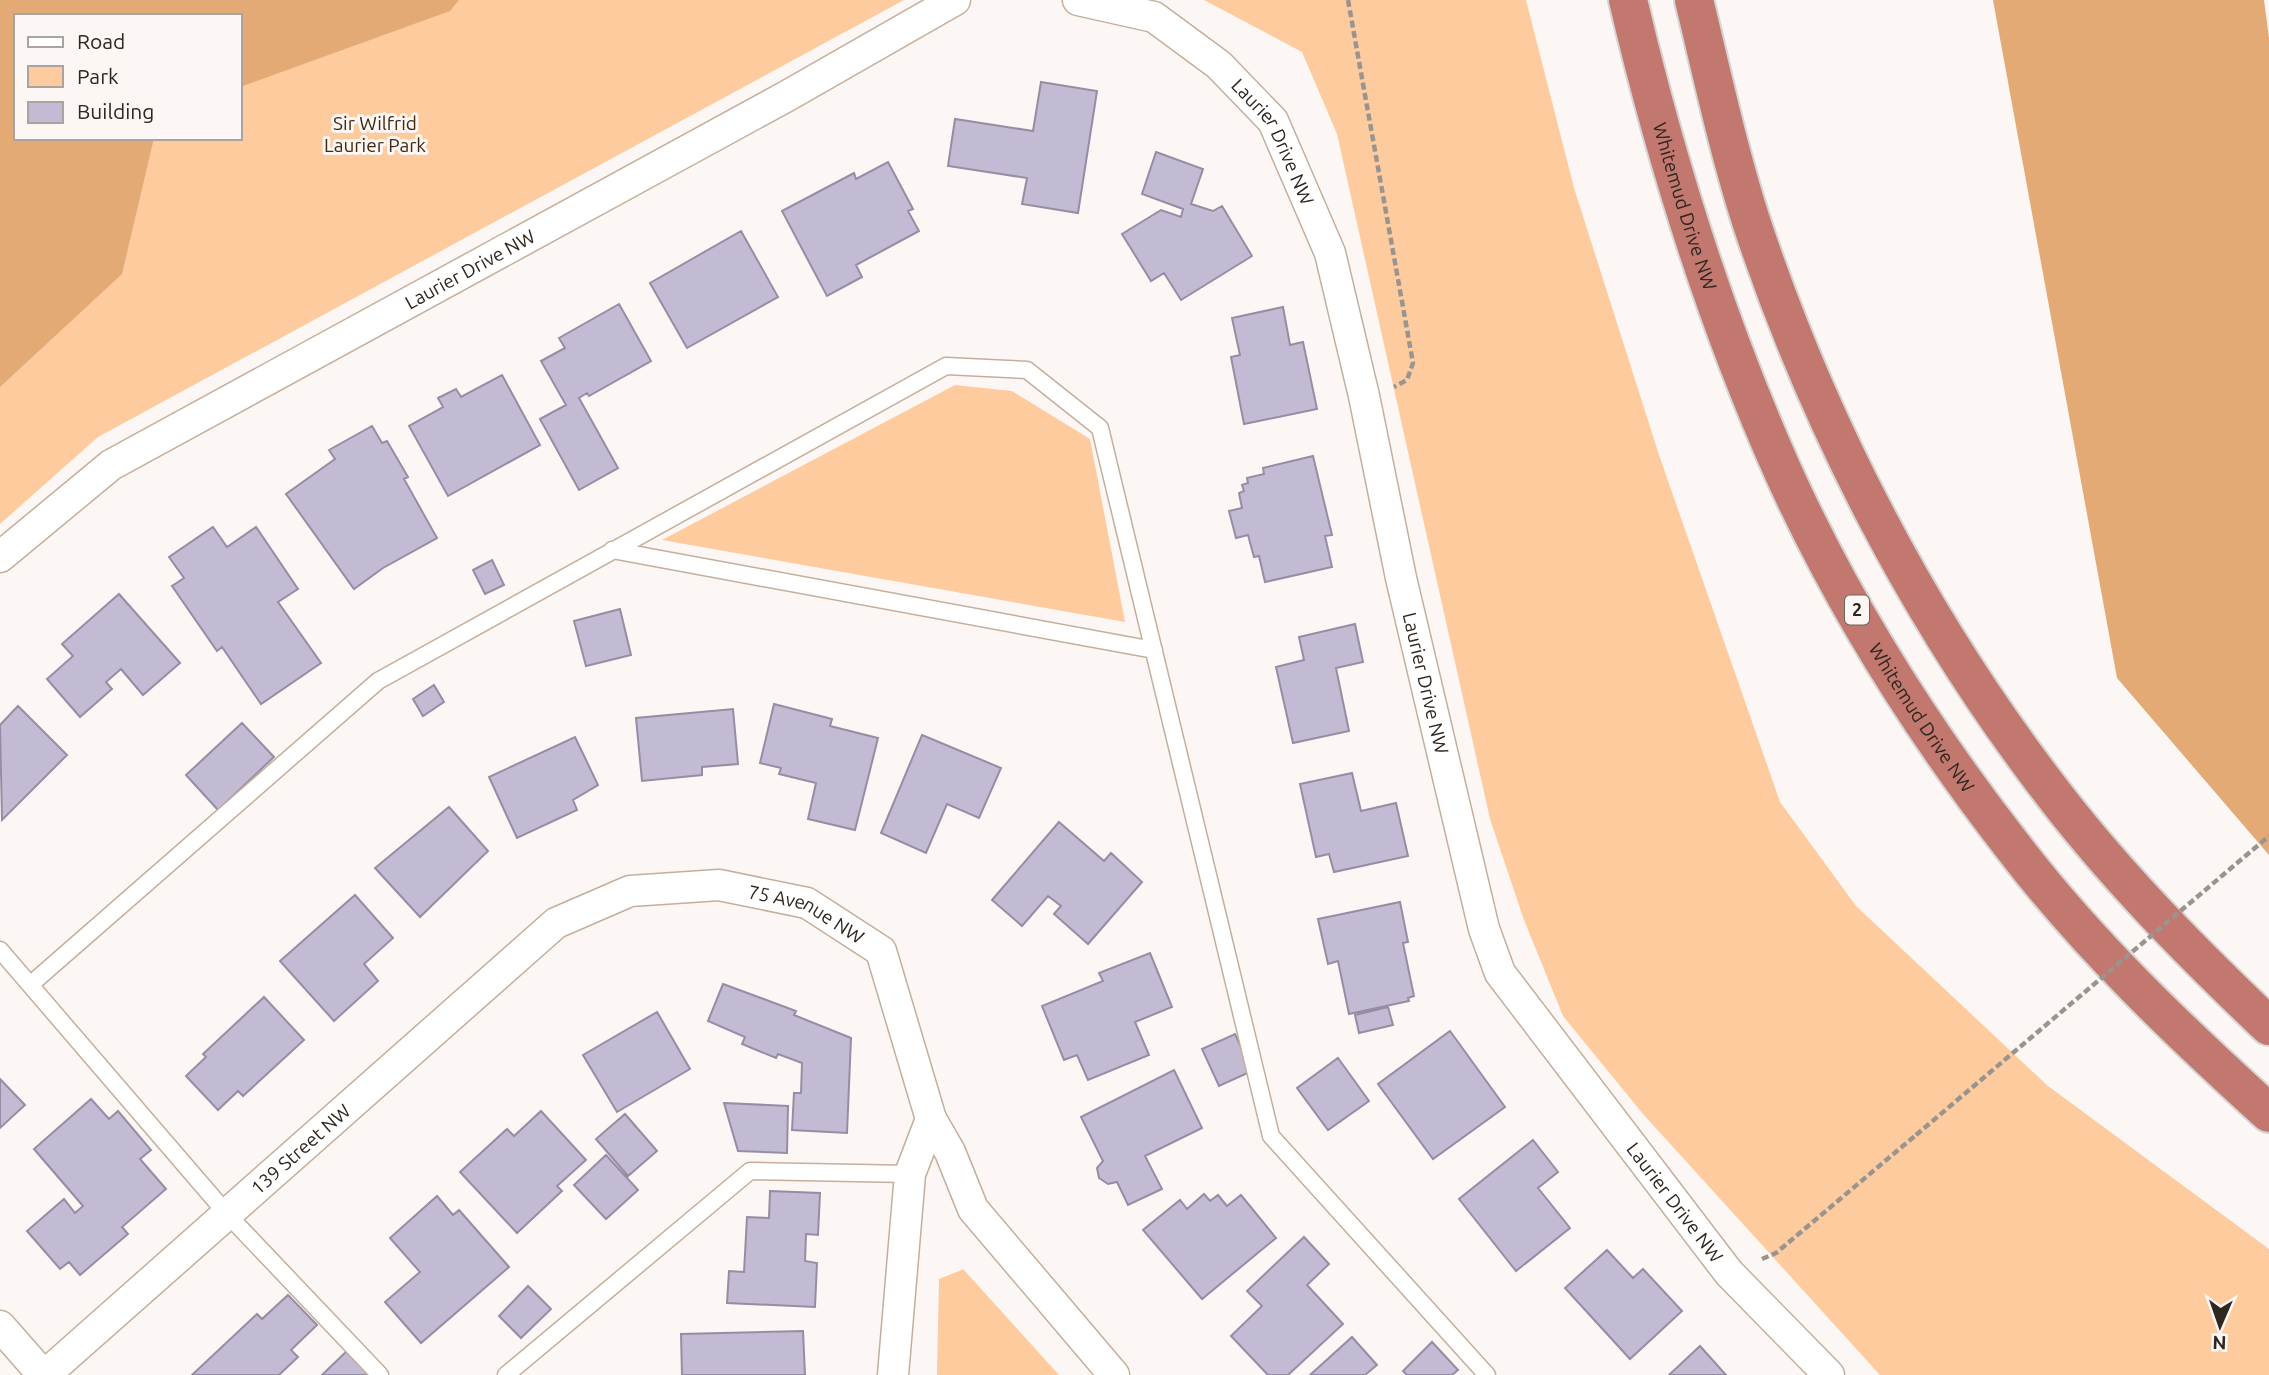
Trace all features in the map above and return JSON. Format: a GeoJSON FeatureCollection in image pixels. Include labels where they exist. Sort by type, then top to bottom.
{"type":"FeatureCollection","features":[{"type":"Feature","properties":{"kind":"highway","name":"Whitemud Drive NW"},"geometry":{"type":"LineString","coordinates":[[1628,0],[1671,169],[1711,290],[1785,474],[1834,572],[1934,737],[2014,849],[2078,925],[2169,1020],[2269,1113]]}},
{"type":"Feature","properties":{"kind":"highway"},"geometry":{"type":"LineString","coordinates":[[1694,0],[1725,131],[1748,208],[1787,317],[1871,505],[1917,589],[1983,694],[2045,783],[2143,900],[2190,951],[2269,1026]]}},
{"type":"Feature","properties":{"kind":"street","name":"Laurier Drive NW"},"geometry":{"type":"LineString","coordinates":[[0,557],[111,466],[787,96],[955,0]]}},
{"type":"Feature","properties":{"kind":"street","name":"Laurier Drive NW"},"geometry":{"type":"LineString","coordinates":[[1078,0],[1154,17],[1219,65],[1273,121],[1330,253],[1364,396],[1404,592],[1484,929],[1500,973],[1729,1273],[1829,1375]]}},
{"type":"Feature","properties":{"kind":"street","name":"75 Avenue NW"},"geometry":{"type":"LineString","coordinates":[[556,923],[630,891],[719,885],[807,903],[881,951],[931,1119],[950,1152],[973,1209],[1114,1375]]}},
{"type":"Feature","properties":{"kind":"street","name":"139 Street NW"},"geometry":{"type":"LineString","coordinates":[[44,1375],[556,923]]}},
{"type":"Feature","properties":{"kind":"street"},"geometry":{"type":"LineString","coordinates":[[893,1375],[911,1174],[931,1119]]}},
{"type":"Feature","properties":{"kind":"street"},"geometry":{"type":"LineString","coordinates":[[0,1326],[44,1375]]}},
{"type":"Feature","properties":{"kind":"lane"},"geometry":{"type":"LineString","coordinates":[[30,985],[378,681],[946,366],[1027,370],[1100,428],[1271,1136],[1487,1375]]}},
{"type":"Feature","properties":{"kind":"lane"},"geometry":{"type":"LineString","coordinates":[[612,550],[1154,650]]}},
{"type":"Feature","properties":{"kind":"lane"},"geometry":{"type":"LineString","coordinates":[[0,950],[227,1214],[380,1375]]}},
{"type":"Feature","properties":{"kind":"lane"},"geometry":{"type":"LineString","coordinates":[[506,1375],[750,1171],[911,1174]]}},
{"type":"Feature","properties":{"kind":"path"},"geometry":{"type":"LineString","coordinates":[[1348,0],[1413,363],[1408,380],[1364,396]]}},
{"type":"Feature","properties":{"kind":"path"},"geometry":{"type":"LineString","coordinates":[[1729,1273],[1776,1253],[2269,836]]}},
{"type":"Feature","properties":{"kind":"green space","name":"Sir Wilfrid Laurier Park"},"geometry":{"type":"Polygon","coordinates":[[[0,0],[904,0],[98,437],[0,524],[0,0]]]}},
{"type":"Feature","properties":{"kind":"green space"},"geometry":{"type":"Polygon","coordinates":[[[1204,0],[1526,0],[1574,188],[1659,455],[1780,802],[1856,906],[2048,1086],[2269,1249],[2269,1375],[1880,1375],[1643,1114],[1563,1016],[1524,920],[1490,819],[1337,134],[1302,52],[1204,0]]]}},
{"type":"Feature","properties":{"kind":"green space"},"geometry":{"type":"Polygon","coordinates":[[[955,385],[1012,391],[1090,439],[1125,622],[662,540],[955,385]]]}},
{"type":"Feature","properties":{"kind":"green space"},"geometry":{"type":"Polygon","coordinates":[[[964,1269],[1059,1375],[937,1375],[939,1279],[964,1269]]]}},
{"type":"Feature","properties":{"kind":"shaded area"},"geometry":{"type":"Polygon","coordinates":[[[0,0],[459,0],[450,11],[242,86],[242,14],[14,14],[14,140],[154,140],[122,274],[0,387],[0,0]]]}},
{"type":"Feature","properties":{"kind":"shaded area"},"geometry":{"type":"Polygon","coordinates":[[[1993,0],[2264,0],[2269,38],[2269,855],[2117,678],[1993,0]]]}},
{"type":"Feature","properties":{"kind":"building"},"geometry":{"type":"Polygon","coordinates":[[[1041,82],[1097,91],[1078,213],[1022,204],[1027,178],[948,166],[955,119],[1033,131],[1041,82]]]}},
{"type":"Feature","properties":{"kind":"building"},"geometry":{"type":"Polygon","coordinates":[[[1156,152],[1203,169],[1191,204],[1213,211],[1222,206],[1252,256],[1181,300],[1164,273],[1151,281],[1122,234],[1161,210],[1181,217],[1183,209],[1142,194],[1156,152]]]}},
{"type":"Feature","properties":{"kind":"building"},"geometry":{"type":"Polygon","coordinates":[[[888,162],[913,209],[908,211],[919,231],[856,265],[862,277],[827,296],[782,211],[854,173],[856,179],[888,162]]]}},
{"type":"Feature","properties":{"kind":"building"},"geometry":{"type":"Polygon","coordinates":[[[741,231],[778,297],[687,348],[650,283],[741,231]]]}},
{"type":"Feature","properties":{"kind":"building"},"geometry":{"type":"Polygon","coordinates":[[[619,304],[651,361],[589,396],[587,393],[579,398],[618,468],[579,490],[540,419],[566,405],[541,361],[565,348],[559,338],[619,304]]]}},
{"type":"Feature","properties":{"kind":"building"},"geometry":{"type":"Polygon","coordinates":[[[1283,307],[1290,345],[1303,342],[1317,409],[1244,424],[1231,357],[1240,355],[1232,318],[1283,307]]]}},
{"type":"Feature","properties":{"kind":"building"},"geometry":{"type":"Polygon","coordinates":[[[502,375],[540,445],[448,496],[409,426],[443,407],[438,398],[456,389],[461,397],[502,375]]]}},
{"type":"Feature","properties":{"kind":"building"},"geometry":{"type":"Polygon","coordinates":[[[372,426],[382,443],[387,441],[408,477],[404,479],[437,538],[383,568],[354,589],[286,494],[335,459],[329,450],[372,426]]]}},
{"type":"Feature","properties":{"kind":"building"},"geometry":{"type":"Polygon","coordinates":[[[1313,456],[1332,535],[1325,536],[1332,567],[1265,582],[1259,556],[1254,557],[1248,535],[1236,538],[1229,511],[1242,508],[1239,493],[1244,491],[1242,485],[1248,483],[1247,478],[1264,474],[1263,468],[1313,456]]]}},
{"type":"Feature","properties":{"kind":"building"},"geometry":{"type":"Polygon","coordinates":[[[213,527],[227,547],[256,527],[298,589],[278,602],[321,663],[261,704],[222,647],[217,651],[172,586],[184,578],[169,557],[213,527]]]}},
{"type":"Feature","properties":{"kind":"building"},"geometry":{"type":"Polygon","coordinates":[[[492,560],[504,585],[485,594],[473,570],[492,560]]]}},
{"type":"Feature","properties":{"kind":"building"},"geometry":{"type":"Polygon","coordinates":[[[119,594],[180,663],[143,695],[121,669],[106,682],[112,689],[80,717],[47,679],[73,656],[62,644],[119,594]]]}},
{"type":"Feature","properties":{"kind":"building"},"geometry":{"type":"Polygon","coordinates":[[[620,609],[631,655],[586,666],[574,621],[620,609]]]}},
{"type":"Feature","properties":{"kind":"building"},"geometry":{"type":"Polygon","coordinates":[[[1355,624],[1363,662],[1336,668],[1349,731],[1293,743],[1276,667],[1304,660],[1299,637],[1355,624]]]}},
{"type":"Feature","properties":{"kind":"building"},"geometry":{"type":"Polygon","coordinates":[[[434,685],[444,702],[423,716],[413,699],[434,685]]]}},
{"type":"Feature","properties":{"kind":"building"},"geometry":{"type":"Polygon","coordinates":[[[774,704],[832,719],[830,726],[878,738],[855,830],[808,819],[816,783],[779,774],[781,768],[760,763],[774,704]]]}},
{"type":"Feature","properties":{"kind":"building"},"geometry":{"type":"Polygon","coordinates":[[[18,706],[67,755],[2,820],[0,725],[18,706]]]}},
{"type":"Feature","properties":{"kind":"building"},"geometry":{"type":"Polygon","coordinates":[[[733,709],[738,764],[702,767],[702,775],[642,781],[636,718],[733,709]]]}},
{"type":"Feature","properties":{"kind":"building"},"geometry":{"type":"Polygon","coordinates":[[[242,723],[274,757],[218,810],[186,775],[242,723]]]}},
{"type":"Feature","properties":{"kind":"building"},"geometry":{"type":"Polygon","coordinates":[[[922,735],[1001,768],[979,818],[947,804],[926,853],[881,833],[922,735]]]}},
{"type":"Feature","properties":{"kind":"building"},"geometry":{"type":"Polygon","coordinates":[[[575,737],[598,785],[573,800],[577,810],[517,838],[489,777],[575,737]]]}},
{"type":"Feature","properties":{"kind":"building"},"geometry":{"type":"Polygon","coordinates":[[[1352,773],[1361,811],[1396,803],[1408,856],[1334,872],[1329,854],[1316,857],[1300,784],[1352,773]]]}},
{"type":"Feature","properties":{"kind":"building"},"geometry":{"type":"Polygon","coordinates":[[[449,807],[488,851],[420,917],[375,868],[449,807]]]}},
{"type":"Feature","properties":{"kind":"building"},"geometry":{"type":"Polygon","coordinates":[[[1059,822],[1104,861],[1111,853],[1142,882],[1088,944],[1054,914],[1061,906],[1048,896],[1022,926],[992,900],[1059,822]]]}},
{"type":"Feature","properties":{"kind":"building"},"geometry":{"type":"Polygon","coordinates":[[[355,895],[393,938],[364,964],[378,981],[334,1021],[280,961],[355,895]]]}},
{"type":"Feature","properties":{"kind":"building"},"geometry":{"type":"Polygon","coordinates":[[[1400,902],[1408,942],[1403,943],[1414,996],[1408,998],[1409,1001],[1349,1014],[1338,961],[1328,964],[1318,919],[1400,902]]]}},
{"type":"Feature","properties":{"kind":"building"},"geometry":{"type":"Polygon","coordinates":[[[1150,953],[1172,1007],[1135,1022],[1149,1055],[1088,1080],[1077,1055],[1064,1060],[1042,1006],[1103,981],[1099,973],[1150,953]]]}},
{"type":"Feature","properties":{"kind":"building"},"geometry":{"type":"Polygon","coordinates":[[[723,984],[796,1011],[794,1015],[851,1038],[847,1133],[792,1130],[794,1093],[801,1093],[802,1063],[778,1054],[776,1058],[742,1044],[745,1037],[708,1021],[723,984]]]}},
{"type":"Feature","properties":{"kind":"building"},"geometry":{"type":"Polygon","coordinates":[[[264,997],[304,1040],[243,1096],[238,1091],[218,1110],[186,1076],[206,1057],[203,1054],[264,997]]]}},
{"type":"Feature","properties":{"kind":"building"},"geometry":{"type":"Polygon","coordinates":[[[1388,1007],[1393,1025],[1359,1033],[1355,1015],[1388,1007]]]}},
{"type":"Feature","properties":{"kind":"building"},"geometry":{"type":"Polygon","coordinates":[[[657,1012],[690,1069],[617,1112],[583,1055],[657,1012]]]}},
{"type":"Feature","properties":{"kind":"building"},"geometry":{"type":"Polygon","coordinates":[[[1450,1031],[1505,1107],[1433,1159],[1378,1084],[1450,1031]]]}},
{"type":"Feature","properties":{"kind":"building"},"geometry":{"type":"Polygon","coordinates":[[[1235,1034],[1252,1071],[1219,1086],[1202,1049],[1235,1034]]]}},
{"type":"Feature","properties":{"kind":"building"},"geometry":{"type":"Polygon","coordinates":[[[1338,1058],[1369,1101],[1328,1130],[1297,1088],[1338,1058]]]}},
{"type":"Feature","properties":{"kind":"building"},"geometry":{"type":"Polygon","coordinates":[[[1174,1070],[1202,1128],[1145,1156],[1162,1189],[1128,1205],[1117,1182],[1108,1184],[1099,1178],[1097,1168],[1103,1161],[1081,1117],[1174,1070]]]}},
{"type":"Feature","properties":{"kind":"building"},"geometry":{"type":"Polygon","coordinates":[[[0,1079],[25,1105],[0,1128],[0,1079]]]}},
{"type":"Feature","properties":{"kind":"building"},"geometry":{"type":"Polygon","coordinates":[[[91,1099],[109,1119],[118,1111],[151,1150],[140,1159],[166,1189],[122,1227],[128,1234],[80,1275],[69,1262],[60,1269],[27,1231],[64,1199],[75,1213],[83,1206],[34,1149],[91,1099]]]}},
{"type":"Feature","properties":{"kind":"building"},"geometry":{"type":"Polygon","coordinates":[[[724,1103],[788,1106],[787,1153],[738,1151],[724,1103]]]}},
{"type":"Feature","properties":{"kind":"building"},"geometry":{"type":"Polygon","coordinates":[[[541,1111],[586,1160],[557,1186],[562,1191],[517,1233],[460,1172],[507,1129],[514,1136],[541,1111]]]}},
{"type":"Feature","properties":{"kind":"building"},"geometry":{"type":"Polygon","coordinates":[[[625,1114],[657,1151],[628,1176],[596,1139],[625,1114]]]}},
{"type":"Feature","properties":{"kind":"building"},"geometry":{"type":"Polygon","coordinates":[[[1533,1140],[1558,1172],[1538,1188],[1570,1228],[1516,1271],[1459,1199],[1533,1140]]]}},
{"type":"Feature","properties":{"kind":"building"},"geometry":{"type":"Polygon","coordinates":[[[606,1155],[638,1190],[606,1219],[574,1185],[606,1155]]]}},
{"type":"Feature","properties":{"kind":"building"},"geometry":{"type":"Polygon","coordinates":[[[770,1191],[820,1193],[818,1235],[806,1234],[805,1261],[817,1263],[815,1307],[727,1303],[729,1271],[744,1272],[747,1217],[769,1218],[770,1191]]]}},
{"type":"Feature","properties":{"kind":"building"},"geometry":{"type":"Polygon","coordinates":[[[1204,1194],[1210,1201],[1218,1195],[1227,1206],[1241,1195],[1276,1238],[1202,1299],[1143,1230],[1180,1200],[1187,1209],[1204,1194]]]}},
{"type":"Feature","properties":{"kind":"building"},"geometry":{"type":"Polygon","coordinates":[[[437,1196],[453,1215],[459,1210],[509,1267],[421,1343],[385,1302],[420,1272],[390,1238],[437,1196]]]}},
{"type":"Feature","properties":{"kind":"building"},"geometry":{"type":"Polygon","coordinates":[[[1304,1237],[1329,1264],[1307,1285],[1343,1324],[1288,1375],[1268,1375],[1231,1336],[1262,1306],[1247,1291],[1304,1237]]]}},
{"type":"Feature","properties":{"kind":"building"},"geometry":{"type":"Polygon","coordinates":[[[1607,1250],[1633,1278],[1643,1269],[1682,1311],[1630,1359],[1565,1288],[1607,1250]]]}},
{"type":"Feature","properties":{"kind":"building"},"geometry":{"type":"Polygon","coordinates":[[[528,1286],[551,1309],[521,1338],[499,1316],[528,1286]]]}},
{"type":"Feature","properties":{"kind":"building"},"geometry":{"type":"Polygon","coordinates":[[[288,1295],[317,1325],[291,1350],[298,1357],[279,1375],[192,1375],[257,1314],[262,1319],[288,1295]]]}},
{"type":"Feature","properties":{"kind":"building"},"geometry":{"type":"Polygon","coordinates":[[[803,1331],[805,1375],[682,1375],[681,1334],[803,1331]]]}},
{"type":"Feature","properties":{"kind":"building"},"geometry":{"type":"Polygon","coordinates":[[[1352,1337],[1377,1365],[1365,1375],[1310,1375],[1352,1337]]]}},
{"type":"Feature","properties":{"kind":"building"},"geometry":{"type":"Polygon","coordinates":[[[1432,1342],[1458,1370],[1452,1375],[1407,1375],[1403,1371],[1432,1342]]]}},
{"type":"Feature","properties":{"kind":"building"},"geometry":{"type":"Polygon","coordinates":[[[1700,1346],[1726,1375],[1669,1375],[1700,1346]]]}},
{"type":"Feature","properties":{"kind":"building"},"geometry":{"type":"Polygon","coordinates":[[[350,1348],[377,1375],[322,1375],[350,1348]]]}}]}
